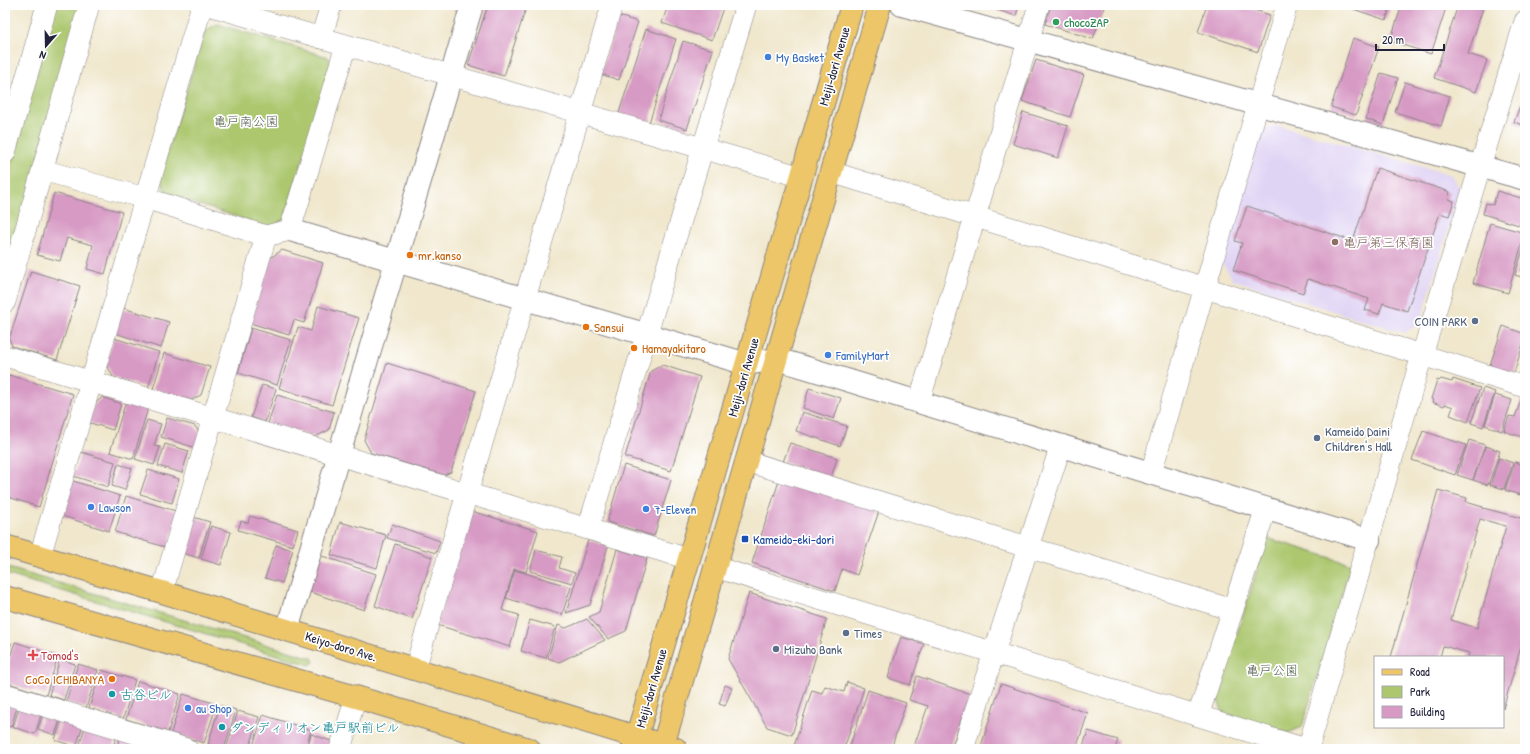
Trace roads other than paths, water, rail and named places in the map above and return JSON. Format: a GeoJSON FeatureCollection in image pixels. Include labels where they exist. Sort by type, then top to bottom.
{"type":"FeatureCollection","features":[{"type":"Feature","properties":{"kind":"main road","name":"Meiji-dori Avenue"},"geometry":{"type":"LineString","coordinates":[[635,743],[852,5]]}},
{"type":"Feature","properties":{"kind":"main road","name":"Meiji-dori Avenue"},"geometry":{"type":"LineString","coordinates":[[667,748],[715,567],[880,5]]}},
{"type":"Feature","properties":{"kind":"main road","name":"Keiyo-doro Ave."},"geometry":{"type":"LineString","coordinates":[[5,546],[415,669],[635,743],[667,748]]}},
{"type":"Feature","properties":{"kind":"main road"},"geometry":{"type":"LineString","coordinates":[[5,597],[356,697],[529,749]]}},
{"type":"Feature","properties":{"kind":"street"},"geometry":{"type":"LineString","coordinates":[[5,153],[47,5]]}},
{"type":"Feature","properties":{"kind":"street"},"geometry":{"type":"LineString","coordinates":[[5,302],[89,5]]}},
{"type":"Feature","properties":{"kind":"street"},"geometry":{"type":"LineString","coordinates":[[40,556],[202,5]]}},
{"type":"Feature","properties":{"kind":"street"},"geometry":{"type":"LineString","coordinates":[[208,5],[802,177]]}},
{"type":"Feature","properties":{"kind":"street"},"geometry":{"type":"LineString","coordinates":[[321,38],[331,5]]}},
{"type":"Feature","properties":{"kind":"street"},"geometry":{"type":"LineString","coordinates":[[287,630],[472,5]]}},
{"type":"Feature","properties":{"kind":"street"},"geometry":{"type":"LineString","coordinates":[[415,669],[612,5]]}},
{"type":"Feature","properties":{"kind":"street"},"geometry":{"type":"LineString","coordinates":[[588,529],[746,5]]}},
{"type":"Feature","properties":{"kind":"street"},"geometry":{"type":"LineString","coordinates":[[902,5],[1525,179]]}},
{"type":"Feature","properties":{"kind":"street"},"geometry":{"type":"LineString","coordinates":[[919,402],[1039,5]]}},
{"type":"Feature","properties":{"kind":"street"},"geometry":{"type":"LineString","coordinates":[[1151,473],[1287,5]]}},
{"type":"Feature","properties":{"kind":"street"},"geometry":{"type":"LineString","coordinates":[[715,567],[1307,749],[1422,355],[1525,21]]}},
{"type":"Feature","properties":{"kind":"street"},"geometry":{"type":"LineString","coordinates":[[290,230],[346,45]]}},
{"type":"Feature","properties":{"kind":"street"},"geometry":{"type":"LineString","coordinates":[[42,170],[145,198],[266,236],[290,230],[747,364],[776,359],[1369,540]]}},
{"type":"Feature","properties":{"kind":"street"},"geometry":{"type":"LineString","coordinates":[[831,172],[1525,387]]}},
{"type":"Feature","properties":{"kind":"street"},"geometry":{"type":"LineString","coordinates":[[162,592],[266,236]]}},
{"type":"Feature","properties":{"kind":"street"},"geometry":{"type":"LineString","coordinates":[[5,356],[689,559]]}},
{"type":"Feature","properties":{"kind":"street"},"geometry":{"type":"LineString","coordinates":[[963,749],[1061,445]]}},
{"type":"Feature","properties":{"kind":"street"},"geometry":{"type":"LineString","coordinates":[[746,461],[1233,610]]}},
{"type":"Feature","properties":{"kind":"street"},"geometry":{"type":"LineString","coordinates":[[1198,716],[1266,508]]}},
{"type":"Feature","properties":{"kind":"street"},"geometry":{"type":"LineString","coordinates":[[5,694],[187,749]]}},
{"type":"Feature","properties":{"kind":"street"},"geometry":{"type":"LineString","coordinates":[[340,749],[356,697]]}},
{"type":"Feature","properties":{"kind":"place","name":"chocoZAP"},"geometry":{"type":"Point","coordinates":[1056,22]}},
{"type":"Feature","properties":{"kind":"place","name":"My Basket"},"geometry":{"type":"Point","coordinates":[768,57]}},
{"type":"Feature","properties":{"kind":"place","name":"亀戸第三保育園"},"geometry":{"type":"Point","coordinates":[1335,242]}},
{"type":"Feature","properties":{"kind":"place","name":"mr.kanso"},"geometry":{"type":"Point","coordinates":[410,255]}},
{"type":"Feature","properties":{"kind":"place","name":"COIN PARK"},"geometry":{"type":"Point","coordinates":[1475,321]}},
{"type":"Feature","properties":{"kind":"place","name":"Sansui"},"geometry":{"type":"Point","coordinates":[586,327]}},
{"type":"Feature","properties":{"kind":"place","name":"Hamayakitaro"},"geometry":{"type":"Point","coordinates":[634,348]}},
{"type":"Feature","properties":{"kind":"place","name":"FamilyMart"},"geometry":{"type":"Point","coordinates":[828,355]}},
{"type":"Feature","properties":{"kind":"place","name":"Kameido Daini Children's Hall"},"geometry":{"type":"Point","coordinates":[1317,438]}},
{"type":"Feature","properties":{"kind":"place","name":"Lawson"},"geometry":{"type":"Point","coordinates":[91,507]}},
{"type":"Feature","properties":{"kind":"place","name":"7-Eleven"},"geometry":{"type":"Point","coordinates":[646,509]}},
{"type":"Feature","properties":{"kind":"place","name":"Kameido-eki-dori"},"geometry":{"type":"Point","coordinates":[745,539]}},
{"type":"Feature","properties":{"kind":"place","name":"Times"},"geometry":{"type":"Point","coordinates":[846,633]}},
{"type":"Feature","properties":{"kind":"place","name":"Mizuho Bank"},"geometry":{"type":"Point","coordinates":[776,649]}},
{"type":"Feature","properties":{"kind":"place","name":"Tomod's"},"geometry":{"type":"Point","coordinates":[33,655]}},
{"type":"Feature","properties":{"kind":"place","name":"CoCo ICHIBANYA"},"geometry":{"type":"Point","coordinates":[112,679]}},
{"type":"Feature","properties":{"kind":"place","name":"古谷ビル"},"geometry":{"type":"Point","coordinates":[112,694]}},
{"type":"Feature","properties":{"kind":"place","name":"au Shop"},"geometry":{"type":"Point","coordinates":[188,708]}},
{"type":"Feature","properties":{"kind":"place","name":"ダンディリオン亀戸駅前ビル"},"geometry":{"type":"Point","coordinates":[222,727]}},
{"type":"Feature","properties":{"kind":"park label","name":"亀戸南公園"},"geometry":{"type":"Point","coordinates":[246,121]}},
{"type":"Feature","properties":{"kind":"park label","name":"亀戸公園"},"geometry":{"type":"Point","coordinates":[1272,670]}}]}
